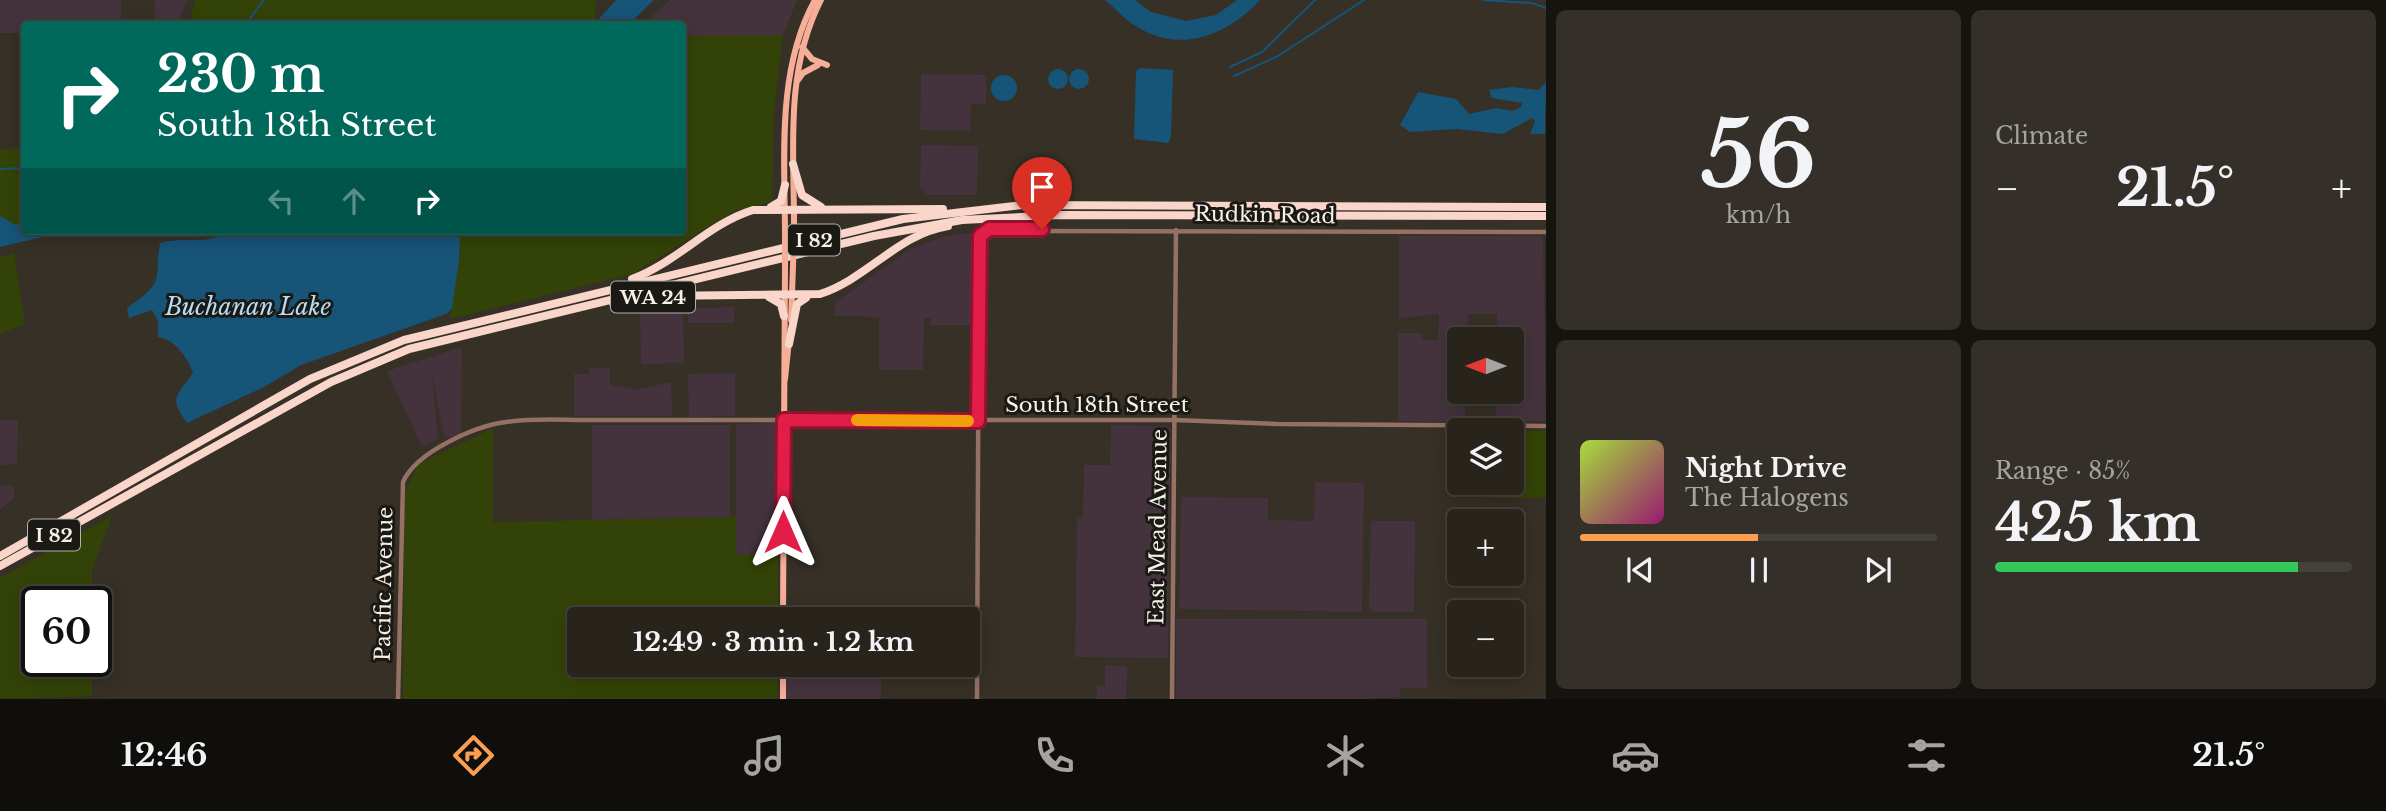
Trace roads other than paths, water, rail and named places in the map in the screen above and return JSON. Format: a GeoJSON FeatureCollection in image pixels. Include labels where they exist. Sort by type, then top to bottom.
{"type":"FeatureCollection","features":[{"type":"Feature","properties":{"kind":"highway"},"geometry":{"type":"LineString","coordinates":[[793,164],[802,195],[823,208]]}},
{"type":"Feature","properties":{"kind":"highway"},"geometry":{"type":"LineString","coordinates":[[771,207],[781,201],[785,184]]}},
{"type":"Feature","properties":{"kind":"highway","name":"I 82"},"geometry":{"type":"LineString","coordinates":[[0,556],[310,379],[404,340],[903,219],[981,208],[1062,205],[1546,207]]}},
{"type":"Feature","properties":{"kind":"highway"},"geometry":{"type":"LineString","coordinates":[[771,207],[981,208]]}},
{"type":"Feature","properties":{"kind":"highway","name":"WA 24"},"geometry":{"type":"LineString","coordinates":[[513,313],[576,293],[635,279],[741,213],[771,207]]}},
{"type":"Feature","properties":{"kind":"highway","name":"WA 24"},"geometry":{"type":"LineString","coordinates":[[524,320],[655,296],[820,294],[841,286],[915,237],[944,227],[1060,215]]}},
{"type":"Feature","properties":{"kind":"highway","name":"I 82"},"geometry":{"type":"LineString","coordinates":[[0,566],[331,382],[409,349],[902,229],[990,217],[1060,215],[1546,216]]}},
{"type":"Feature","properties":{"kind":"highway"},"geometry":{"type":"LineString","coordinates":[[789,344],[797,304],[820,294]]}},
{"type":"Feature","properties":{"kind":"highway"},"geometry":{"type":"LineString","coordinates":[[767,296],[779,302],[784,316]]}},
{"type":"Feature","properties":{"kind":"main road"},"geometry":{"type":"LineString","coordinates":[[783,607],[784,316],[793,266],[794,236],[785,184],[787,107],[792,65],[815,0]]}},
{"type":"Feature","properties":{"kind":"main road"},"geometry":{"type":"LineString","coordinates":[[784,392],[789,344],[785,237],[793,164],[795,85],[802,47],[821,0]]}},
{"type":"Feature","properties":{"kind":"main road"},"geometry":{"type":"LineString","coordinates":[[802,47],[812,59],[827,65]]}},
{"type":"Feature","properties":{"kind":"main road"},"geometry":{"type":"LineString","coordinates":[[795,85],[803,73],[818,65]]}},
{"type":"Feature","properties":{"kind":"main road"},"geometry":{"type":"LineString","coordinates":[[783,677],[783,699]]}},
{"type":"Feature","properties":{"kind":"street","name":"East Mead Avenue"},"geometry":{"type":"LineString","coordinates":[[1172,699],[1176,230]]}},
{"type":"Feature","properties":{"kind":"street","name":"Rudkin Road"},"geometry":{"type":"LineString","coordinates":[[978,421],[979,240],[984,231],[1546,232]]}},
{"type":"Feature","properties":{"kind":"street","name":"South 18th Street"},"geometry":{"type":"LineString","coordinates":[[409,471],[428,453],[489,426],[508,421],[1175,420],[1278,424],[1546,426]]}},
{"type":"Feature","properties":{"kind":"street"},"geometry":{"type":"LineString","coordinates":[[977,699],[978,421]]}},
{"type":"Feature","properties":{"kind":"street","name":"Pacific Avenue"},"geometry":{"type":"LineString","coordinates":[[398,699],[400,497],[409,471]]}},
{"type":"Feature","properties":{"kind":"water"},"geometry":{"type":"Polygon","coordinates":[[[616,0],[654,0],[632,21],[597,21],[616,0]]]}},
{"type":"Feature","properties":{"kind":"water"},"geometry":{"type":"Polygon","coordinates":[[[1105,0],[1135,0],[1151,12],[1186,21],[1216,15],[1237,0],[1260,0],[1247,13],[1217,32],[1185,40],[1151,34],[1130,22],[1105,0]]]}},
{"type":"Feature","properties":{"kind":"water"},"geometry":{"type":"Polygon","coordinates":[[[1140,68],[1173,70],[1171,137],[1168,143],[1134,139],[1136,71],[1140,68]]]}},
{"type":"Feature","properties":{"kind":"water"},"geometry":{"type":"Polygon","coordinates":[[[1058,69],[1065,72],[1068,79],[1065,86],[1058,89],[1051,86],[1048,79],[1051,72],[1058,69]]]}},
{"type":"Feature","properties":{"kind":"water"},"geometry":{"type":"Polygon","coordinates":[[[1079,69],[1086,72],[1089,79],[1086,86],[1079,89],[1072,86],[1069,79],[1072,72],[1079,69]]]}},
{"type":"Feature","properties":{"kind":"water"},"geometry":{"type":"Polygon","coordinates":[[[1004,75],[1013,79],[1017,88],[1013,97],[1004,101],[995,97],[991,88],[995,79],[1004,75]]]}},
{"type":"Feature","properties":{"kind":"water"},"geometry":{"type":"Polygon","coordinates":[[[1546,82],[1545,134],[1530,134],[1535,121],[1532,118],[1503,134],[1456,129],[1410,132],[1400,125],[1418,92],[1456,99],[1469,114],[1496,108],[1513,111],[1521,107],[1522,103],[1492,98],[1489,90],[1512,87],[1539,90],[1546,82]]]}},
{"type":"Feature","properties":{"kind":"water"},"geometry":{"type":"Polygon","coordinates":[[[0,216],[21,225],[21,235],[52,235],[0,247],[0,216]]]}},
{"type":"Feature","properties":{"kind":"water","name":"Buchanan Lake"},"geometry":{"type":"Polygon","coordinates":[[[460,235],[452,309],[446,314],[301,365],[264,387],[187,423],[176,402],[179,392],[193,373],[188,361],[175,345],[158,337],[158,321],[152,310],[129,318],[127,308],[156,281],[160,243],[218,237],[460,235]]]}},
{"type":"Feature","properties":{"kind":"waterway"},"geometry":{"type":"LineString","coordinates":[[248,21],[264,0]]}},
{"type":"Feature","properties":{"kind":"waterway"},"geometry":{"type":"LineString","coordinates":[[1230,67],[1262,52],[1315,0]]}},
{"type":"Feature","properties":{"kind":"waterway"},"geometry":{"type":"LineString","coordinates":[[1234,76],[1278,56],[1364,0]]}},
{"type":"Feature","properties":{"kind":"waterway"},"geometry":{"type":"LineString","coordinates":[[1483,0],[1532,3],[1546,8]]}},
{"type":"Feature","properties":{"kind":"waterway"},"geometry":{"type":"LineString","coordinates":[[0,169],[21,168]]}}]}
